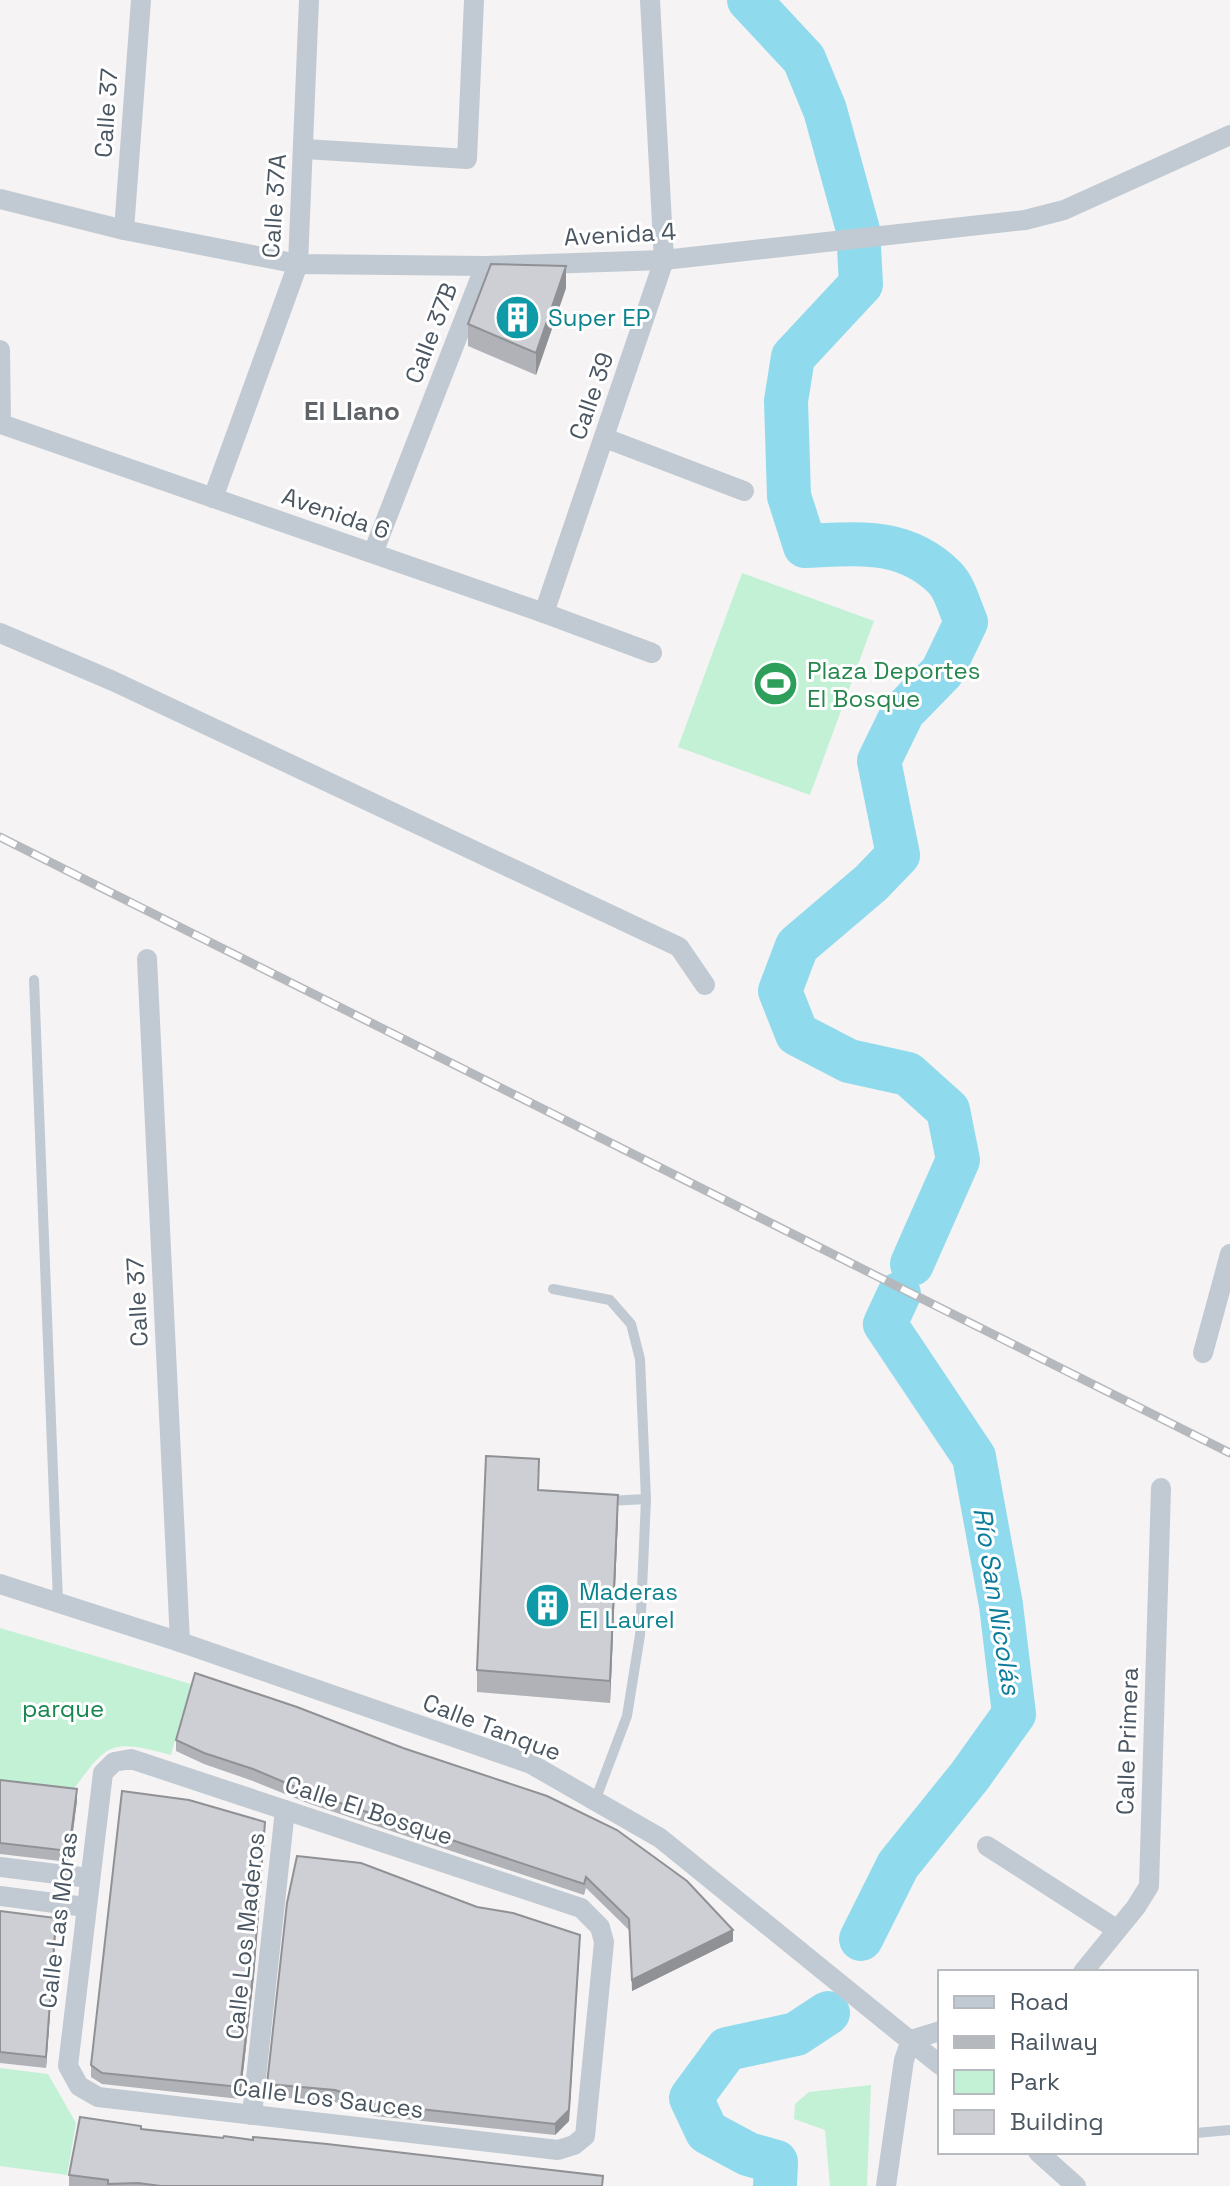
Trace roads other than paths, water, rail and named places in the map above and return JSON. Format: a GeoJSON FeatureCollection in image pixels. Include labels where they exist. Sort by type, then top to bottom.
{"type":"FeatureCollection","features":[{"type":"Feature","properties":{"kind":"street","name":"Calle 37"},"geometry":{"type":"LineString","coordinates":[[124,230],[141,0]]}},
{"type":"Feature","properties":{"kind":"street","name":"Calle 37A"},"geometry":{"type":"LineString","coordinates":[[213,498],[298,264],[309,0]]}},
{"type":"Feature","properties":{"kind":"street"},"geometry":{"type":"LineString","coordinates":[[305,149],[467,159],[474,0]]}},
{"type":"Feature","properties":{"kind":"street","name":"Calle 39"},"geometry":{"type":"LineString","coordinates":[[544,613],[664,260],[650,0]]}},
{"type":"Feature","properties":{"kind":"street","name":"Avenida 4"},"geometry":{"type":"LineString","coordinates":[[0,199],[124,230],[298,264],[485,266],[664,260],[1025,220],[1064,210],[1230,135]]}},
{"type":"Feature","properties":{"kind":"street","name":"Calle 37B"},"geometry":{"type":"LineString","coordinates":[[373,553],[485,266]]}},
{"type":"Feature","properties":{"kind":"street"},"geometry":{"type":"LineString","coordinates":[[0,350],[1,424]]}},
{"type":"Feature","properties":{"kind":"street","name":"Avenida 6"},"geometry":{"type":"LineString","coordinates":[[1,424],[652,653]]}},
{"type":"Feature","properties":{"kind":"street"},"geometry":{"type":"LineString","coordinates":[[605,438],[744,491]]}},
{"type":"Feature","properties":{"kind":"street"},"geometry":{"type":"LineString","coordinates":[[0,633],[113,681],[679,947],[705,985]]}},
{"type":"Feature","properties":{"kind":"street","name":"Calle 37"},"geometry":{"type":"LineString","coordinates":[[147,959],[180,1642]]}},
{"type":"Feature","properties":{"kind":"street"},"geometry":{"type":"LineString","coordinates":[[1203,1353],[1230,1254]]}},
{"type":"Feature","properties":{"kind":"street","name":"Calle Primera"},"geometry":{"type":"LineString","coordinates":[[1085,1970],[1149,1886],[1161,1488]]}},
{"type":"Feature","properties":{"kind":"street","name":"Calle Tanque"},"geometry":{"type":"LineString","coordinates":[[0,1584],[180,1642],[531,1764],[660,1838],[938,2063]]}},
{"type":"Feature","properties":{"kind":"street","name":"Calle El Bosque"},"geometry":{"type":"LineString","coordinates":[[114,1762],[131,1759],[581,1908],[600,1927],[604,1942],[585,2136],[574,2145]]}},
{"type":"Feature","properties":{"kind":"street","name":"Calle Las Moras"},"geometry":{"type":"LineString","coordinates":[[79,2086],[68,2066],[85,1907],[103,1773],[114,1762]]}},
{"type":"Feature","properties":{"kind":"street","name":"Calle Los Maderos"},"geometry":{"type":"LineString","coordinates":[[252,2115],[285,1810]]}},
{"type":"Feature","properties":{"kind":"street"},"geometry":{"type":"LineString","coordinates":[[987,1846],[1116,1929]]}},
{"type":"Feature","properties":{"kind":"street"},"geometry":{"type":"LineString","coordinates":[[0,1867],[89,1878]]}},
{"type":"Feature","properties":{"kind":"street"},"geometry":{"type":"LineString","coordinates":[[0,1896],[85,1907]]}},
{"type":"Feature","properties":{"kind":"street"},"geometry":{"type":"LineString","coordinates":[[886,2186],[904,2060],[911,2040],[938,2032]]}},
{"type":"Feature","properties":{"kind":"street","name":"Calle Los Sauces"},"geometry":{"type":"LineString","coordinates":[[79,2086],[98,2097],[558,2150],[574,2145]]}},
{"type":"Feature","properties":{"kind":"street"},"geometry":{"type":"LineString","coordinates":[[1040,2154],[1076,2186]]}},
{"type":"Feature","properties":{"kind":"lane"},"geometry":{"type":"LineString","coordinates":[[34,980],[58,1602]]}},
{"type":"Feature","properties":{"kind":"lane"},"geometry":{"type":"LineString","coordinates":[[553,1289],[610,1300],[631,1324],[640,1359],[646,1499],[640,1635],[627,1716],[595,1801]]}},
{"type":"Feature","properties":{"kind":"lane"},"geometry":{"type":"LineString","coordinates":[[603,1501],[646,1499]]}},
{"type":"Feature","properties":{"kind":"lane"},"geometry":{"type":"LineString","coordinates":[[1198,2133],[1230,2130]]}},
{"type":"Feature","properties":{"kind":"waterway","name":"Río San Nicolás"},"geometry":{"type":"LineString","coordinates":[[749,0],[804,59],[825,110],[858,230],[861,284],[793,357],[786,401],[789,496],[805,546],[861,544],[913,555],[949,582],[966,622],[942,672],[903,712],[879,761],[898,855],[871,883],[797,946],[780,991],[797,1034],[849,1061],[908,1074],[948,1110],[958,1160],[912,1264]]}},
{"type":"Feature","properties":{"kind":"waterway","name":"Río San Nicolás"},"geometry":{"type":"LineString","coordinates":[[861,1939],[898,1865],[969,1777],[1014,1714],[1001,1605],[974,1457],[885,1324],[899,1294]]}},
{"type":"Feature","properties":{"kind":"waterway","name":"Río San Nicolás"},"geometry":{"type":"LineString","coordinates":[[775,2186],[776,2162],[748,2154],[707,2132],[691,2098],[727,2049],[796,2034],[828,2013]]}},
{"type":"Feature","properties":{"kind":"railway"},"geometry":{"type":"LineString","coordinates":[[0,837],[1230,1453]]}},
{"type":"Feature","properties":{"kind":"place","name":"Super EP"},"geometry":{"type":"Point","coordinates":[517,317]}},
{"type":"Feature","properties":{"kind":"place","name":"Plaza Deportes El Bosque"},"geometry":{"type":"Point","coordinates":[776,684]}},
{"type":"Feature","properties":{"kind":"place","name":"Maderas El Laurel"},"geometry":{"type":"Point","coordinates":[548,1605]}},
{"type":"Feature","properties":{"kind":"district","name":"El Llano"},"geometry":{"type":"Point","coordinates":[352,411]}},
{"type":"Feature","properties":{"kind":"park label","name":"parque"},"geometry":{"type":"Point","coordinates":[63,1708]}}]}
